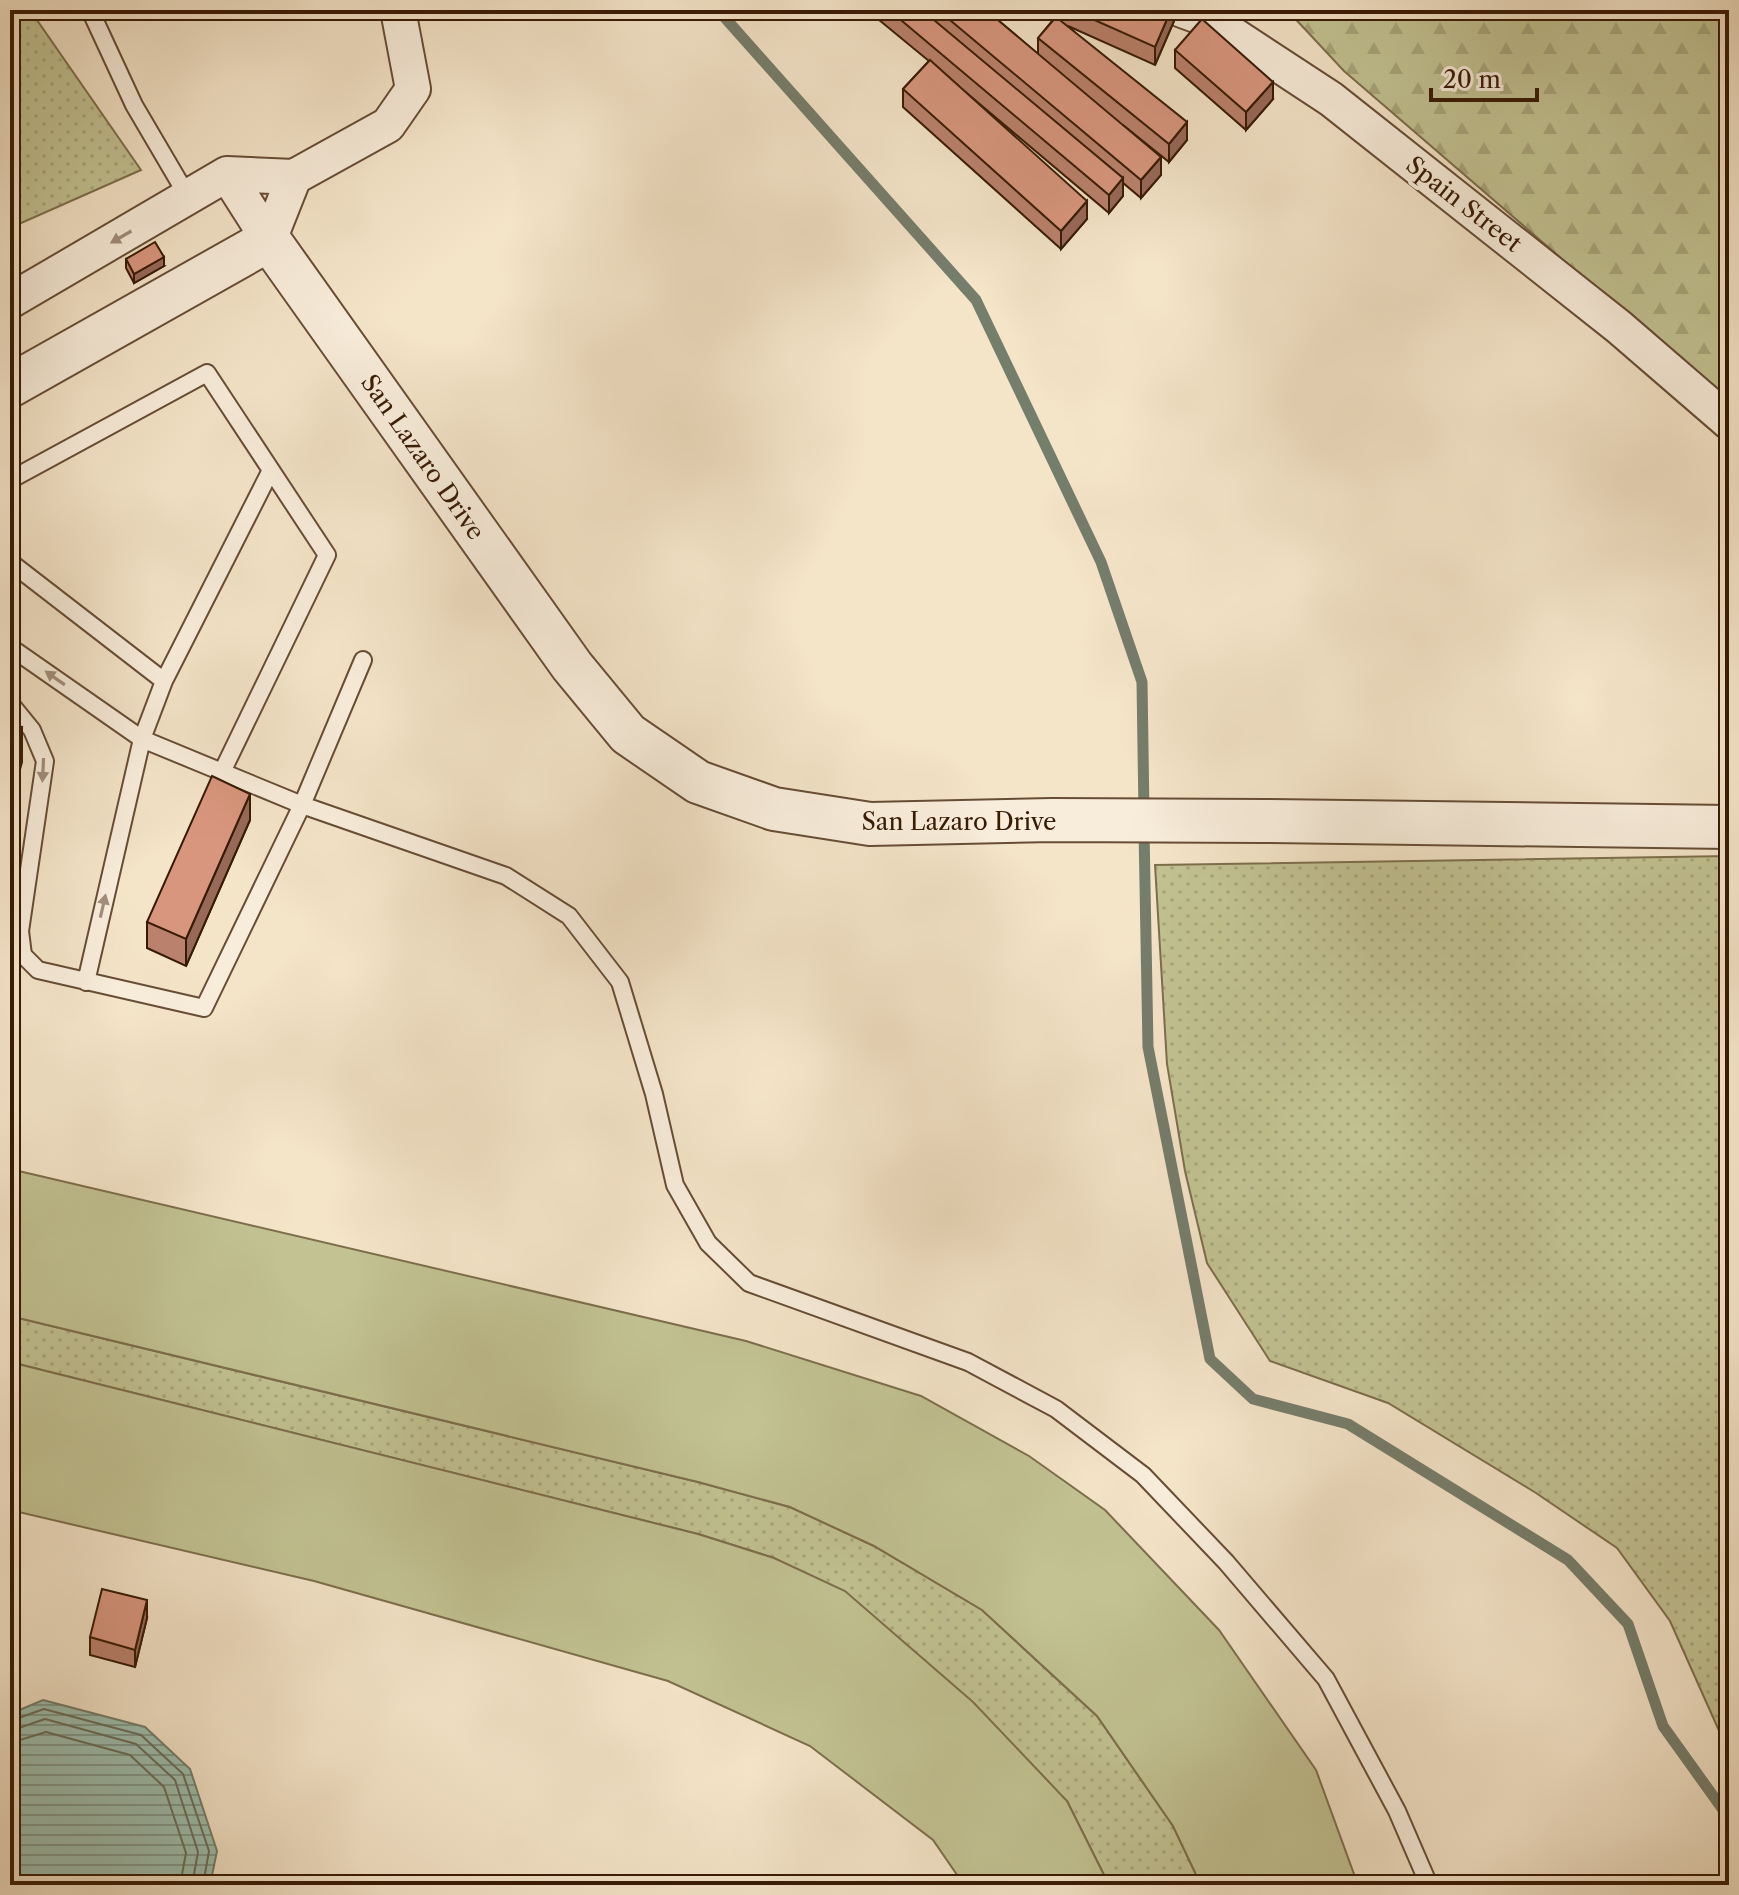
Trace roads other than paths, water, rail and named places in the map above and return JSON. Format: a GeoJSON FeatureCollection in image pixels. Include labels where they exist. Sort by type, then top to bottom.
{"type":"FeatureCollection","features":[{"type":"Feature","properties":{"kind":"street"},"geometry":{"type":"LineString","coordinates":[[10,301],[227,174],[294,177],[388,125],[413,89],[398,10]]}},
{"type":"Feature","properties":{"kind":"street","name":"Spain Street"},"geometry":{"type":"LineString","coordinates":[[1193,12],[1212,21],[1331,99],[1619,327],[1729,422]]}},
{"type":"Feature","properties":{"kind":"street","name":"San Lazaro Drive"},"geometry":{"type":"LineString","coordinates":[[227,174],[269,240],[572,666],[628,734],[698,782],[774,809],[870,824],[1052,820],[1729,827]]}},
{"type":"Feature","properties":{"kind":"street"},"geometry":{"type":"LineString","coordinates":[[10,386],[269,240],[294,177]]}},
{"type":"Feature","properties":{"kind":"lane"},"geometry":{"type":"LineString","coordinates":[[90,10],[134,105],[188,197]]}},
{"type":"Feature","properties":{"kind":"lane"},"geometry":{"type":"LineString","coordinates":[[10,480],[207,373],[327,555],[222,772]]}},
{"type":"Feature","properties":{"kind":"lane"},"geometry":{"type":"LineString","coordinates":[[86,982],[142,739],[164,681],[271,470]]}},
{"type":"Feature","properties":{"kind":"lane"},"geometry":{"type":"LineString","coordinates":[[10,562],[164,681]]}},
{"type":"Feature","properties":{"kind":"lane"},"geometry":{"type":"LineString","coordinates":[[10,647],[142,739],[302,805],[506,876],[569,916],[620,982],[654,1094],[675,1185],[708,1243],[749,1283],[968,1362],[1056,1409],[1143,1475],[1226,1562],[1326,1679],[1397,1811],[1429,1885]]}},
{"type":"Feature","properties":{"kind":"lane"},"geometry":{"type":"LineString","coordinates":[[10,703],[32,730],[45,761],[20,931],[23,955],[38,970],[204,1008],[302,805],[363,660]]}},
{"type":"Feature","properties":{"kind":"water"},"geometry":{"type":"Polygon","coordinates":[[[43,1700],[145,1727],[190,1769],[217,1851],[210,1885],[10,1885],[10,1714],[43,1700]]]}},
{"type":"Feature","properties":{"kind":"waterway"},"geometry":{"type":"LineString","coordinates":[[718,10],[976,300],[1101,562],[1142,682],[1144,813]]}},
{"type":"Feature","properties":{"kind":"waterway"},"geometry":{"type":"LineString","coordinates":[[1144,830],[1148,1047],[1210,1359],[1253,1399],[1348,1424],[1568,1560],[1628,1624],[1663,1726],[1729,1818]]}}]}
